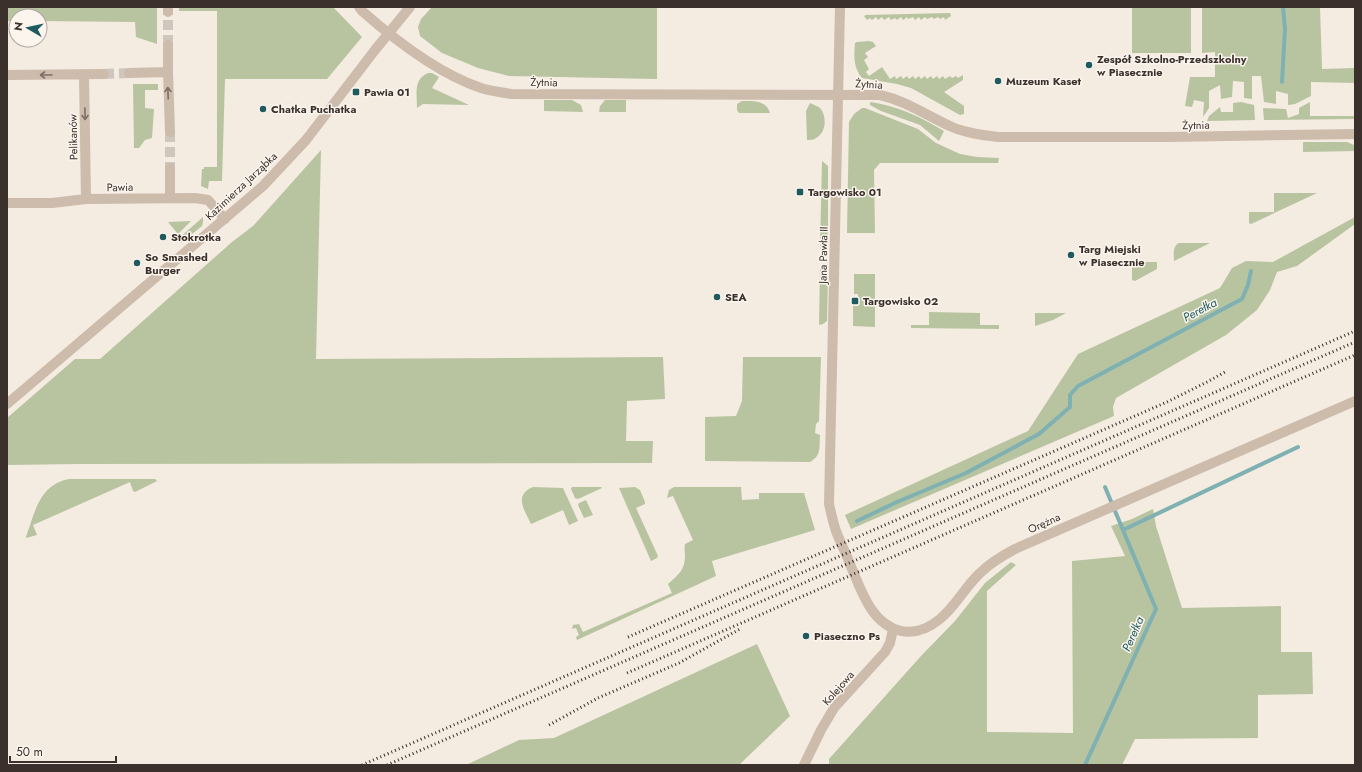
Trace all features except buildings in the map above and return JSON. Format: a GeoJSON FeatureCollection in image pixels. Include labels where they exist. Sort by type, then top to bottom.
{"type":"FeatureCollection","features":[{"type":"Feature","properties":{"kind":"street","name":"Żytnia"},"geometry":{"type":"LineString","coordinates":[[359,7],[389,34],[458,79],[482,89],[511,94],[880,95],[894,98],[906,103],[953,127],[983,135],[998,137],[1169,137],[1355,134]]}},
{"type":"Feature","properties":{"kind":"street","name":"Kazimierza Jarząbka"},"geometry":{"type":"LineString","coordinates":[[7,404],[263,186],[306,140],[410,7]]}},
{"type":"Feature","properties":{"kind":"street","name":"Jana Pawła II"},"geometry":{"type":"LineString","coordinates":[[829,504],[840,7]]}},
{"type":"Feature","properties":{"kind":"street"},"geometry":{"type":"LineString","coordinates":[[168,45],[170,132]]}},
{"type":"Feature","properties":{"kind":"street"},"geometry":{"type":"LineString","coordinates":[[129,73],[168,72]]}},
{"type":"Feature","properties":{"kind":"street"},"geometry":{"type":"LineString","coordinates":[[7,75],[104,74]]}},
{"type":"Feature","properties":{"kind":"street","name":"Pelikanów"},"geometry":{"type":"LineString","coordinates":[[84,75],[86,199]]}},
{"type":"Feature","properties":{"kind":"street"},"geometry":{"type":"LineString","coordinates":[[170,168],[170,198]]}},
{"type":"Feature","properties":{"kind":"street","name":"Pawia"},"geometry":{"type":"LineString","coordinates":[[7,203],[52,203],[86,199],[170,198],[208,200],[225,219]]}},
{"type":"Feature","properties":{"kind":"street","name":"Orężna"},"geometry":{"type":"LineString","coordinates":[[829,504],[835,529],[863,594],[878,619],[893,629],[904,632],[920,631],[932,624],[952,608],[980,572],[1014,549],[1355,401]]}},
{"type":"Feature","properties":{"kind":"street","name":"Kolejowa"},"geometry":{"type":"LineString","coordinates":[[804,765],[834,708],[885,652],[890,644],[893,629]]}},
{"type":"Feature","properties":{"kind":"green space"},"geometry":{"type":"Polygon","coordinates":[[[7,7],[157,7],[157,44],[136,37],[135,22],[48,21],[48,8],[8,8],[7,21],[7,7]]]}},
{"type":"Feature","properties":{"kind":"green space"},"geometry":{"type":"Polygon","coordinates":[[[179,7],[333,7],[362,37],[327,79],[225,79],[222,181],[209,181],[208,189],[201,186],[202,169],[204,169],[204,167],[217,167],[217,11],[179,11],[179,7]]]}},
{"type":"Feature","properties":{"kind":"green space"},"geometry":{"type":"Polygon","coordinates":[[[432,7],[657,7],[657,79],[509,76],[478,68],[442,53],[420,36],[418,27],[421,19],[432,7]]]}},
{"type":"Feature","properties":{"kind":"green space"},"geometry":{"type":"Polygon","coordinates":[[[1132,7],[1191,7],[1191,53],[1132,53],[1132,7]]]}},
{"type":"Feature","properties":{"kind":"green space"},"geometry":{"type":"Polygon","coordinates":[[[1202,7],[1320,7],[1322,69],[1355,68],[1355,83],[1311,82],[1311,96],[1295,104],[1288,105],[1288,94],[1276,91],[1276,104],[1264,102],[1261,76],[1252,76],[1252,99],[1244,98],[1244,82],[1233,81],[1232,97],[1221,99],[1220,85],[1209,91],[1209,108],[1203,117],[1204,102],[1194,100],[1192,107],[1185,106],[1190,77],[1215,77],[1215,52],[1202,53],[1202,7]]]}},
{"type":"Feature","properties":{"kind":"green space"},"geometry":{"type":"Polygon","coordinates":[[[950,13],[951,16],[945,20],[944,17],[940,19],[938,17],[934,19],[932,17],[927,19],[925,17],[921,20],[919,17],[915,20],[913,17],[908,19],[907,17],[903,20],[901,17],[897,20],[895,18],[891,20],[889,17],[884,20],[882,17],[878,20],[876,17],[872,20],[870,18],[867,20],[864,16],[866,15],[950,13]]]}},
{"type":"Feature","properties":{"kind":"green space"},"geometry":{"type":"Polygon","coordinates":[[[869,41],[873,42],[876,46],[865,53],[868,57],[864,60],[869,69],[866,72],[869,76],[882,67],[890,79],[895,76],[896,79],[901,76],[903,79],[907,76],[909,79],[913,76],[915,79],[919,76],[921,79],[925,76],[927,79],[931,76],[933,79],[937,76],[939,79],[943,76],[945,79],[950,76],[952,78],[956,76],[958,78],[963,75],[963,80],[944,92],[964,106],[964,114],[960,115],[911,88],[862,78],[857,70],[854,57],[855,43],[869,41]]]}},
{"type":"Feature","properties":{"kind":"green space"},"geometry":{"type":"Polygon","coordinates":[[[428,73],[432,73],[439,77],[432,88],[469,105],[423,104],[417,108],[418,83],[423,76],[428,73]]]}},
{"type":"Feature","properties":{"kind":"green space"},"geometry":{"type":"Polygon","coordinates":[[[133,84],[158,84],[158,90],[145,90],[145,108],[154,109],[152,138],[145,140],[139,148],[134,148],[133,84]]]}},
{"type":"Feature","properties":{"kind":"green space"},"geometry":{"type":"Polygon","coordinates":[[[544,100],[572,100],[581,105],[583,112],[544,111],[544,100]]]}},
{"type":"Feature","properties":{"kind":"green space"},"geometry":{"type":"Polygon","coordinates":[[[605,100],[626,100],[626,112],[599,112],[600,106],[605,100]]]}},
{"type":"Feature","properties":{"kind":"green space"},"geometry":{"type":"Polygon","coordinates":[[[742,101],[755,101],[762,103],[770,113],[739,113],[737,110],[737,104],[742,101]]]}},
{"type":"Feature","properties":{"kind":"green space"},"geometry":{"type":"Polygon","coordinates":[[[870,102],[890,106],[909,113],[944,131],[939,141],[920,125],[881,111],[870,105],[870,102]]]}},
{"type":"Feature","properties":{"kind":"green space"},"geometry":{"type":"Polygon","coordinates":[[[1241,102],[1254,105],[1255,120],[1207,121],[1209,116],[1220,107],[1221,112],[1233,112],[1233,103],[1241,102]]]}},
{"type":"Feature","properties":{"kind":"green space"},"geometry":{"type":"Polygon","coordinates":[[[1310,102],[1310,116],[1355,116],[1355,119],[1264,120],[1263,108],[1286,109],[1288,118],[1299,114],[1299,108],[1310,102]]]}},
{"type":"Feature","properties":{"kind":"green space"},"geometry":{"type":"Polygon","coordinates":[[[810,103],[821,109],[825,121],[822,133],[812,140],[807,140],[806,111],[810,103]]]}},
{"type":"Feature","properties":{"kind":"green space"},"geometry":{"type":"Polygon","coordinates":[[[862,108],[918,129],[936,143],[960,154],[977,157],[999,158],[998,163],[880,163],[874,170],[875,233],[847,233],[849,122],[854,114],[862,108]]]}},
{"type":"Feature","properties":{"kind":"green space"},"geometry":{"type":"Polygon","coordinates":[[[1303,142],[1347,142],[1354,145],[1355,151],[1303,152],[1303,142]]]}},
{"type":"Feature","properties":{"kind":"green space"},"geometry":{"type":"Polygon","coordinates":[[[321,150],[316,359],[663,357],[665,399],[627,401],[626,441],[653,441],[652,463],[7,465],[7,418],[75,359],[100,359],[232,242],[253,226],[321,150]]]}},
{"type":"Feature","properties":{"kind":"green space"},"geometry":{"type":"Polygon","coordinates":[[[822,161],[828,166],[828,241],[824,247],[820,249],[822,161]]]}},
{"type":"Feature","properties":{"kind":"green space"},"geometry":{"type":"Polygon","coordinates":[[[1274,193],[1317,193],[1251,224],[1249,223],[1249,212],[1274,212],[1274,193]]]}},
{"type":"Feature","properties":{"kind":"green space"},"geometry":{"type":"Polygon","coordinates":[[[203,217],[202,226],[181,243],[178,239],[203,217]]]}},
{"type":"Feature","properties":{"kind":"green space"},"geometry":{"type":"Polygon","coordinates":[[[1355,217],[1355,224],[1297,266],[1277,272],[1270,290],[1257,310],[1226,335],[1116,398],[1113,407],[1114,416],[851,529],[845,515],[1028,431],[1078,354],[1220,288],[1232,268],[1246,261],[1273,262],[1355,217]]]}},
{"type":"Feature","properties":{"kind":"green space"},"geometry":{"type":"Polygon","coordinates":[[[191,221],[178,234],[168,222],[191,221]]]}},
{"type":"Feature","properties":{"kind":"green space"},"geometry":{"type":"Polygon","coordinates":[[[1179,243],[1210,243],[1174,261],[1174,249],[1179,243]]]}},
{"type":"Feature","properties":{"kind":"green space"},"geometry":{"type":"Polygon","coordinates":[[[1132,262],[1157,262],[1157,269],[1135,281],[1132,280],[1132,262]]]}},
{"type":"Feature","properties":{"kind":"green space"},"geometry":{"type":"Polygon","coordinates":[[[820,269],[828,274],[827,321],[819,325],[820,269]]]}},
{"type":"Feature","properties":{"kind":"green space"},"geometry":{"type":"Polygon","coordinates":[[[854,274],[875,274],[875,327],[853,326],[853,306],[858,306],[858,294],[854,294],[854,274]]]}},
{"type":"Feature","properties":{"kind":"green space"},"geometry":{"type":"Polygon","coordinates":[[[929,312],[980,313],[980,325],[999,325],[999,329],[911,328],[911,325],[929,325],[929,312]]]}},
{"type":"Feature","properties":{"kind":"green space"},"geometry":{"type":"Polygon","coordinates":[[[1035,313],[1066,313],[1053,320],[1035,326],[1035,313]]]}},
{"type":"Feature","properties":{"kind":"green space"},"geometry":{"type":"Polygon","coordinates":[[[743,357],[821,357],[819,421],[816,424],[815,433],[820,435],[820,447],[816,457],[810,462],[705,461],[705,417],[736,416],[742,401],[743,357]]]}},
{"type":"Feature","properties":{"kind":"green space"},"geometry":{"type":"Polygon","coordinates":[[[69,479],[155,479],[157,481],[135,492],[133,491],[130,482],[33,525],[37,535],[26,538],[32,518],[45,493],[59,482],[69,479]]]}},
{"type":"Feature","properties":{"kind":"green space"},"geometry":{"type":"Polygon","coordinates":[[[533,487],[563,488],[578,521],[569,525],[563,510],[531,524],[522,504],[522,499],[523,494],[533,487]]]}},
{"type":"Feature","properties":{"kind":"green space"},"geometry":{"type":"Polygon","coordinates":[[[572,487],[602,488],[578,499],[575,498],[571,489],[572,487]]]}},
{"type":"Feature","properties":{"kind":"green space"},"geometry":{"type":"Polygon","coordinates":[[[635,487],[640,490],[645,502],[645,504],[636,508],[658,556],[651,561],[619,488],[635,487]]]}},
{"type":"Feature","properties":{"kind":"green space"},"geometry":{"type":"Polygon","coordinates":[[[674,487],[741,487],[742,500],[759,499],[759,493],[804,493],[815,530],[712,561],[716,576],[577,640],[576,637],[579,635],[576,628],[572,629],[573,625],[579,624],[583,632],[672,593],[668,584],[684,566],[685,544],[693,540],[673,496],[667,498],[669,490],[674,487]]]}},
{"type":"Feature","properties":{"kind":"green space"},"geometry":{"type":"Polygon","coordinates":[[[586,500],[593,515],[584,518],[578,505],[586,500]]]}},
{"type":"Feature","properties":{"kind":"green space"},"geometry":{"type":"Polygon","coordinates":[[[1153,509],[1156,526],[1182,608],[1281,606],[1281,652],[1312,652],[1313,694],[1258,695],[1258,738],[1135,739],[1122,765],[829,765],[829,759],[921,656],[955,621],[985,583],[1011,562],[1016,565],[987,591],[987,732],[1073,733],[1072,561],[1125,556],[1111,526],[1132,519],[1153,509]]]}},
{"type":"Feature","properties":{"kind":"green space"},"geometry":{"type":"Polygon","coordinates":[[[757,644],[790,716],[739,765],[466,765],[519,740],[554,738],[757,644]]]}},
{"type":"Feature","properties":{"kind":"waterway","name":"Perełka"},"geometry":{"type":"LineString","coordinates":[[1282,82],[1285,29],[1283,7]]}},
{"type":"Feature","properties":{"kind":"waterway","name":"Perełka"},"geometry":{"type":"LineString","coordinates":[[857,521],[897,502],[966,473],[1039,434],[1070,407],[1070,395],[1078,386],[1242,299],[1248,285],[1251,271]]}},
{"type":"Feature","properties":{"kind":"waterway"},"geometry":{"type":"LineString","coordinates":[[1123,530],[1298,447]]}},
{"type":"Feature","properties":{"kind":"waterway","name":"Perełka"},"geometry":{"type":"LineString","coordinates":[[1085,765],[1156,609],[1105,487]]}},
{"type":"Feature","properties":{"kind":"tunnel"},"geometry":{"type":"LineString","coordinates":[[168,12],[168,45]]}},
{"type":"Feature","properties":{"kind":"tunnel"},"geometry":{"type":"LineString","coordinates":[[104,74],[129,73]]}},
{"type":"Feature","properties":{"kind":"tunnel"},"geometry":{"type":"LineString","coordinates":[[170,132],[170,168]]}},
{"type":"Feature","properties":{"kind":"railway"},"geometry":{"type":"LineString","coordinates":[[362,765],[1355,331]]}},
{"type":"Feature","properties":{"kind":"railway"},"geometry":{"type":"LineString","coordinates":[[387,765],[1355,342]]}},
{"type":"Feature","properties":{"kind":"railway"},"geometry":{"type":"LineString","coordinates":[[627,673],[1355,355]]}},
{"type":"Feature","properties":{"kind":"railway"},"geometry":{"type":"LineString","coordinates":[[628,637],[1167,402],[1225,372]]}},
{"type":"Feature","properties":{"kind":"railway"},"geometry":{"type":"LineString","coordinates":[[549,725],[598,698],[679,663],[740,629]]}},
{"type":"Feature","properties":{"kind":"place","name":"Zespół Szkolno-Przedszkolny w Piasecznie"},"geometry":{"type":"Point","coordinates":[1089,65]}},
{"type":"Feature","properties":{"kind":"place","name":"Muzeum Kaset"},"geometry":{"type":"Point","coordinates":[998,81]}},
{"type":"Feature","properties":{"kind":"place","name":"Pawia 01"},"geometry":{"type":"Point","coordinates":[356,92]}},
{"type":"Feature","properties":{"kind":"place","name":"Chatka Puchatka"},"geometry":{"type":"Point","coordinates":[263,109]}},
{"type":"Feature","properties":{"kind":"place","name":"Targowisko 01"},"geometry":{"type":"Point","coordinates":[800,192]}},
{"type":"Feature","properties":{"kind":"place","name":"Stokrotka"},"geometry":{"type":"Point","coordinates":[163,237]}},
{"type":"Feature","properties":{"kind":"place","name":"Targ Miejski w Piasecznie"},"geometry":{"type":"Point","coordinates":[1071,255]}},
{"type":"Feature","properties":{"kind":"place","name":"So Smashed Burger"},"geometry":{"type":"Point","coordinates":[137,263]}},
{"type":"Feature","properties":{"kind":"place","name":"SEA"},"geometry":{"type":"Point","coordinates":[717,297]}},
{"type":"Feature","properties":{"kind":"place","name":"Targowisko 02"},"geometry":{"type":"Point","coordinates":[855,301]}},
{"type":"Feature","properties":{"kind":"place","name":"Piaseczno Ps"},"geometry":{"type":"Point","coordinates":[806,636]}}]}
